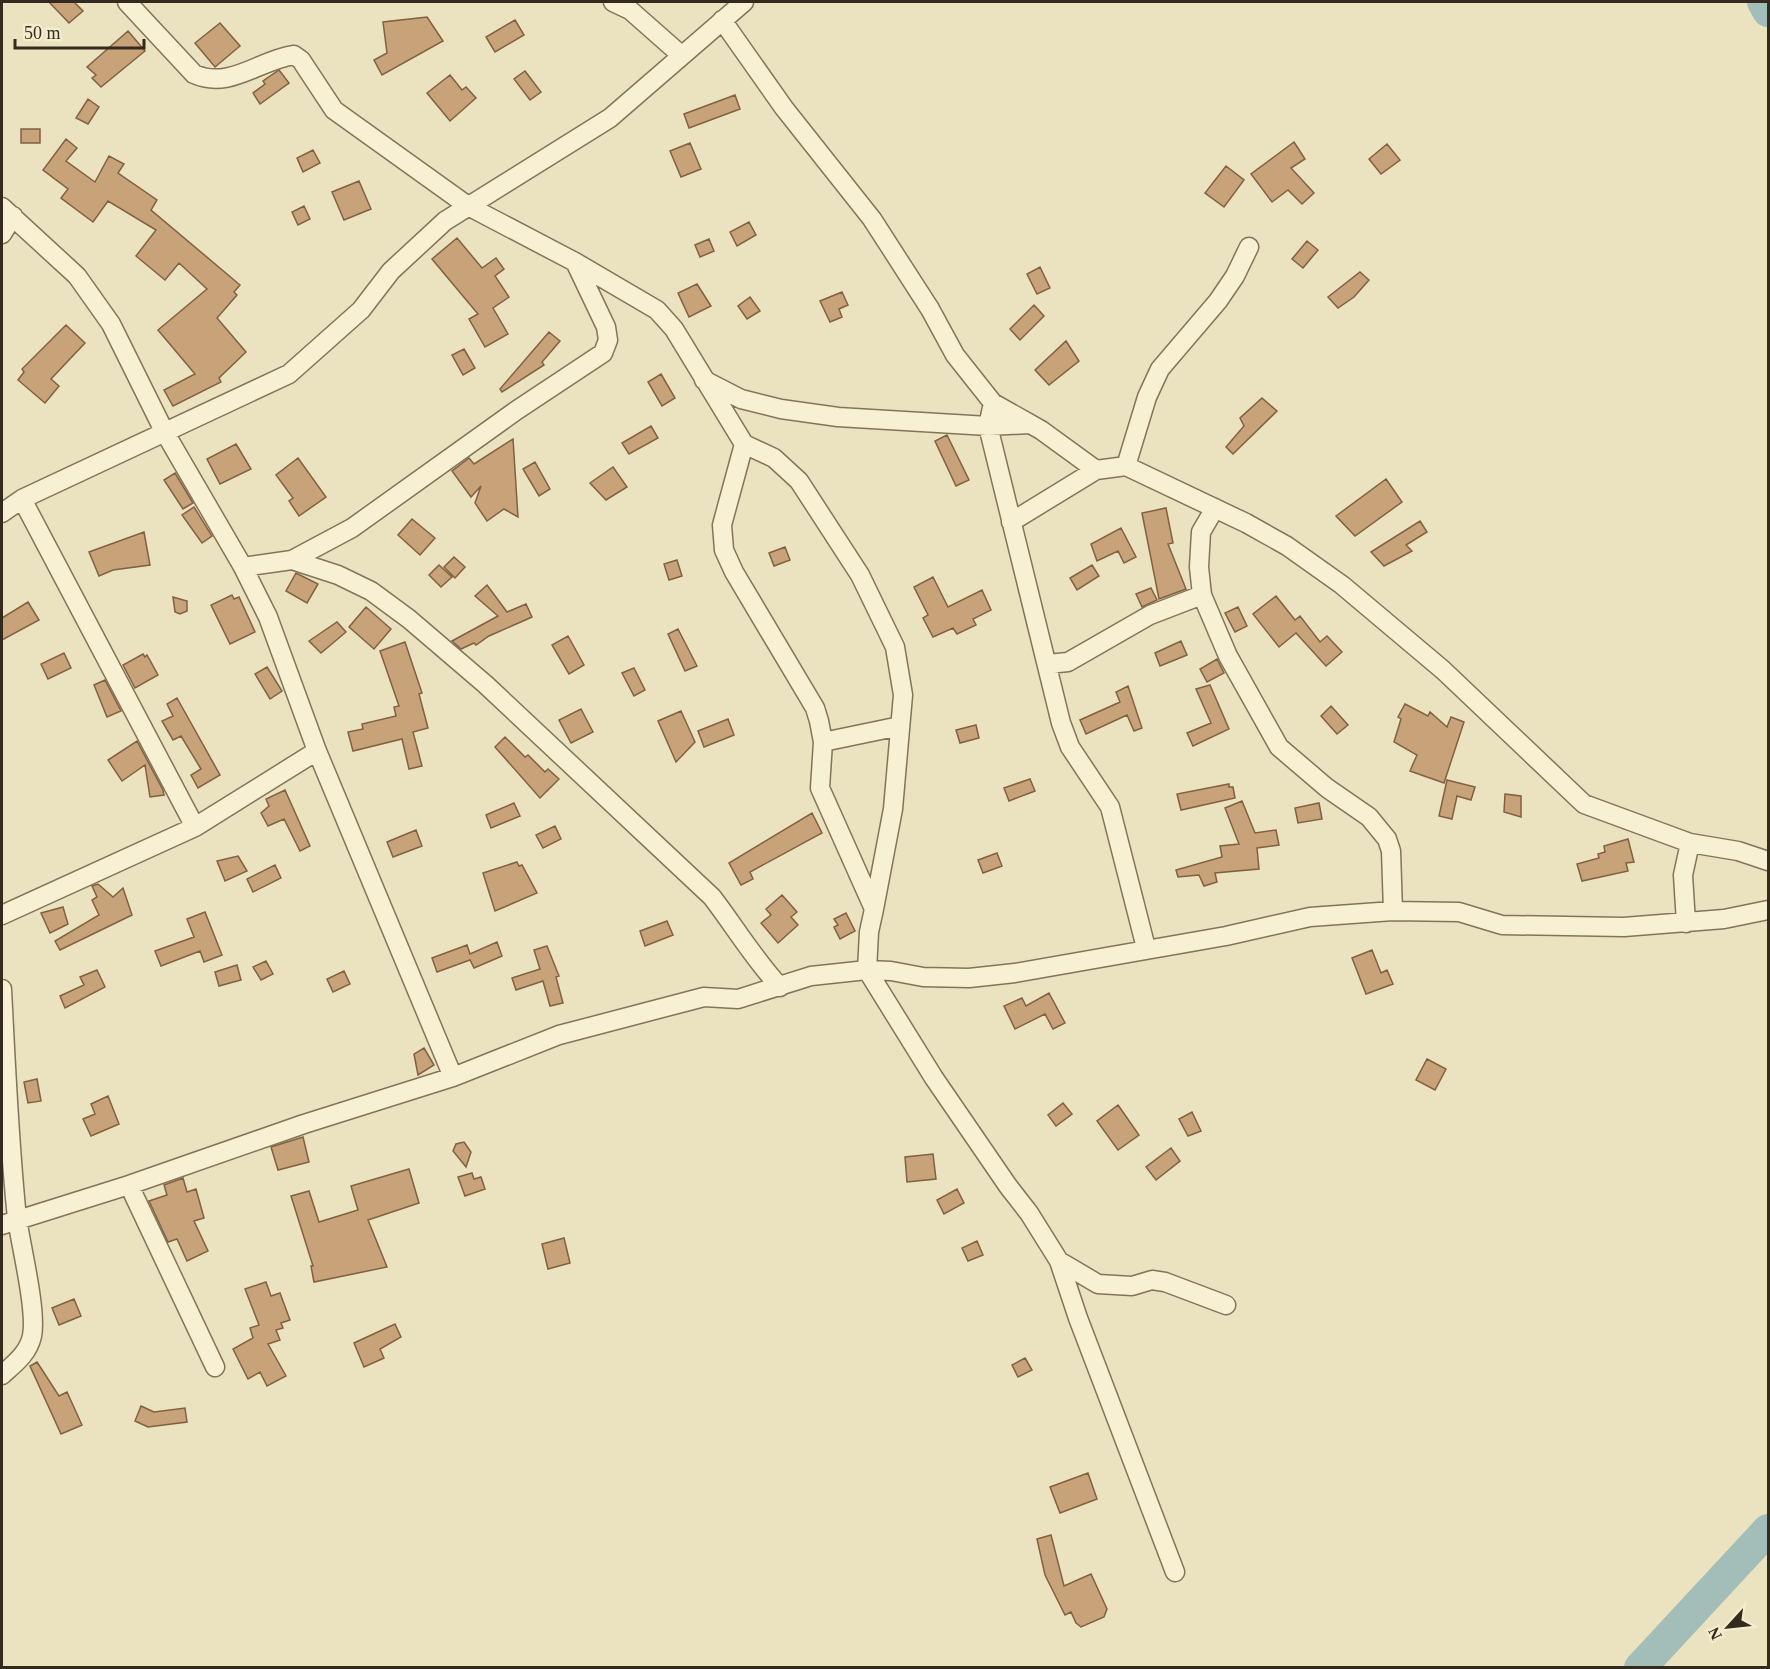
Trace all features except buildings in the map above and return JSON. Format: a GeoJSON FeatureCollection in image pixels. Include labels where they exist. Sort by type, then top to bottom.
{"type":"FeatureCollection","features":[{"type":"Feature","properties":{"kind":"street"},"geometry":{"type":"LineString","coordinates":[[128,2],[194,74],[209,80],[224,80],[294,55],[301,60],[334,110],[468,206],[575,262],[657,310],[674,329],[744,444],[774,458],[799,481],[860,575],[895,647],[903,695],[893,809],[869,932],[867,970],[927,1068],[1029,1213],[1059,1261],[1078,1318],[1175,1572]]}},
{"type":"Feature","properties":{"kind":"street"},"geometry":{"type":"LineString","coordinates":[[613,2],[630,10],[681,55]]}},
{"type":"Feature","properties":{"kind":"street"},"geometry":{"type":"LineString","coordinates":[[2,513],[22,499],[289,374],[361,310],[391,272],[445,221],[610,118],[744,2]]}},
{"type":"Feature","properties":{"kind":"street"},"geometry":{"type":"LineString","coordinates":[[722,20],[784,108],[872,219],[930,309],[955,355],[993,403],[1030,424],[1096,470]]}},
{"type":"Feature","properties":{"kind":"street"},"geometry":{"type":"LineString","coordinates":[[7,211],[78,276],[111,324],[164,431],[243,567],[268,617],[317,751],[453,1077]]}},
{"type":"Feature","properties":{"kind":"street"},"geometry":{"type":"LineString","coordinates":[[2,234],[7,211]]}},
{"type":"Feature","properties":{"kind":"street"},"geometry":{"type":"LineString","coordinates":[[1126,466],[1147,397],[1160,369],[1218,301],[1235,276],[1249,247]]}},
{"type":"Feature","properties":{"kind":"street"},"geometry":{"type":"LineString","coordinates":[[243,567],[292,560],[352,528],[517,410],[603,353],[608,340],[606,327],[575,262]]}},
{"type":"Feature","properties":{"kind":"street"},"geometry":{"type":"LineString","coordinates":[[703,379],[741,399],[781,409],[838,417],[988,426],[1030,424]]}},
{"type":"Feature","properties":{"kind":"street"},"geometry":{"type":"LineString","coordinates":[[993,403],[988,426],[1061,723],[1070,747],[1110,807],[1146,948]]}},
{"type":"Feature","properties":{"kind":"street"},"geometry":{"type":"LineString","coordinates":[[744,444],[722,525],[724,550],[734,572],[815,708],[823,742],[820,788],[874,909]]}},
{"type":"Feature","properties":{"kind":"street"},"geometry":{"type":"LineString","coordinates":[[1011,522],[1096,470],[1126,466],[1215,507],[1287,546],[1342,585],[1479,701],[1584,804],[1655,828],[1690,843],[1738,852],[1768,861]]}},
{"type":"Feature","properties":{"kind":"street"},"geometry":{"type":"LineString","coordinates":[[22,499],[195,827]]}},
{"type":"Feature","properties":{"kind":"street"},"geometry":{"type":"LineString","coordinates":[[1215,507],[1201,532],[1198,549],[1202,595],[1228,656],[1280,747],[1327,788],[1369,817],[1387,839],[1391,851],[1393,911]]}},
{"type":"Feature","properties":{"kind":"street"},"geometry":{"type":"LineString","coordinates":[[292,560],[338,575],[371,591],[409,619],[485,684],[712,897],[733,924],[757,962],[780,987]]}},
{"type":"Feature","properties":{"kind":"street"},"geometry":{"type":"LineString","coordinates":[[1048,664],[1068,662],[1150,615],[1202,595]]}},
{"type":"Feature","properties":{"kind":"street"},"geometry":{"type":"LineString","coordinates":[[823,742],[900,726]]}},
{"type":"Feature","properties":{"kind":"street"},"geometry":{"type":"LineString","coordinates":[[2,915],[195,827],[317,751]]}},
{"type":"Feature","properties":{"kind":"street"},"geometry":{"type":"LineString","coordinates":[[1686,923],[1683,875],[1690,843]]}},
{"type":"Feature","properties":{"kind":"street"},"geometry":{"type":"LineString","coordinates":[[10,1222],[129,1185],[303,1124],[453,1077],[560,1035],[704,997],[738,999],[811,976],[867,970],[969,978],[1015,973],[1146,948],[1226,936],[1310,917],[1393,911],[1459,912],[1502,925],[1624,927],[1724,919],[1768,910]]}},
{"type":"Feature","properties":{"kind":"street"},"geometry":{"type":"LineString","coordinates":[[2,988],[10,1222],[32,1314],[32,1336],[24,1355],[2,1375]]}},
{"type":"Feature","properties":{"kind":"street"},"geometry":{"type":"LineString","coordinates":[[129,1185],[215,1367]]}},
{"type":"Feature","properties":{"kind":"street"},"geometry":{"type":"LineString","coordinates":[[1059,1261],[1098,1284],[1132,1286],[1152,1280],[1165,1282],[1226,1305]]}},
{"type":"Feature","properties":{"kind":"waterway"},"geometry":{"type":"LineString","coordinates":[[1763,2],[1768,11]]}},
{"type":"Feature","properties":{"kind":"waterway"},"geometry":{"type":"LineString","coordinates":[[1640,1668],[1768,1530]]}}]}
